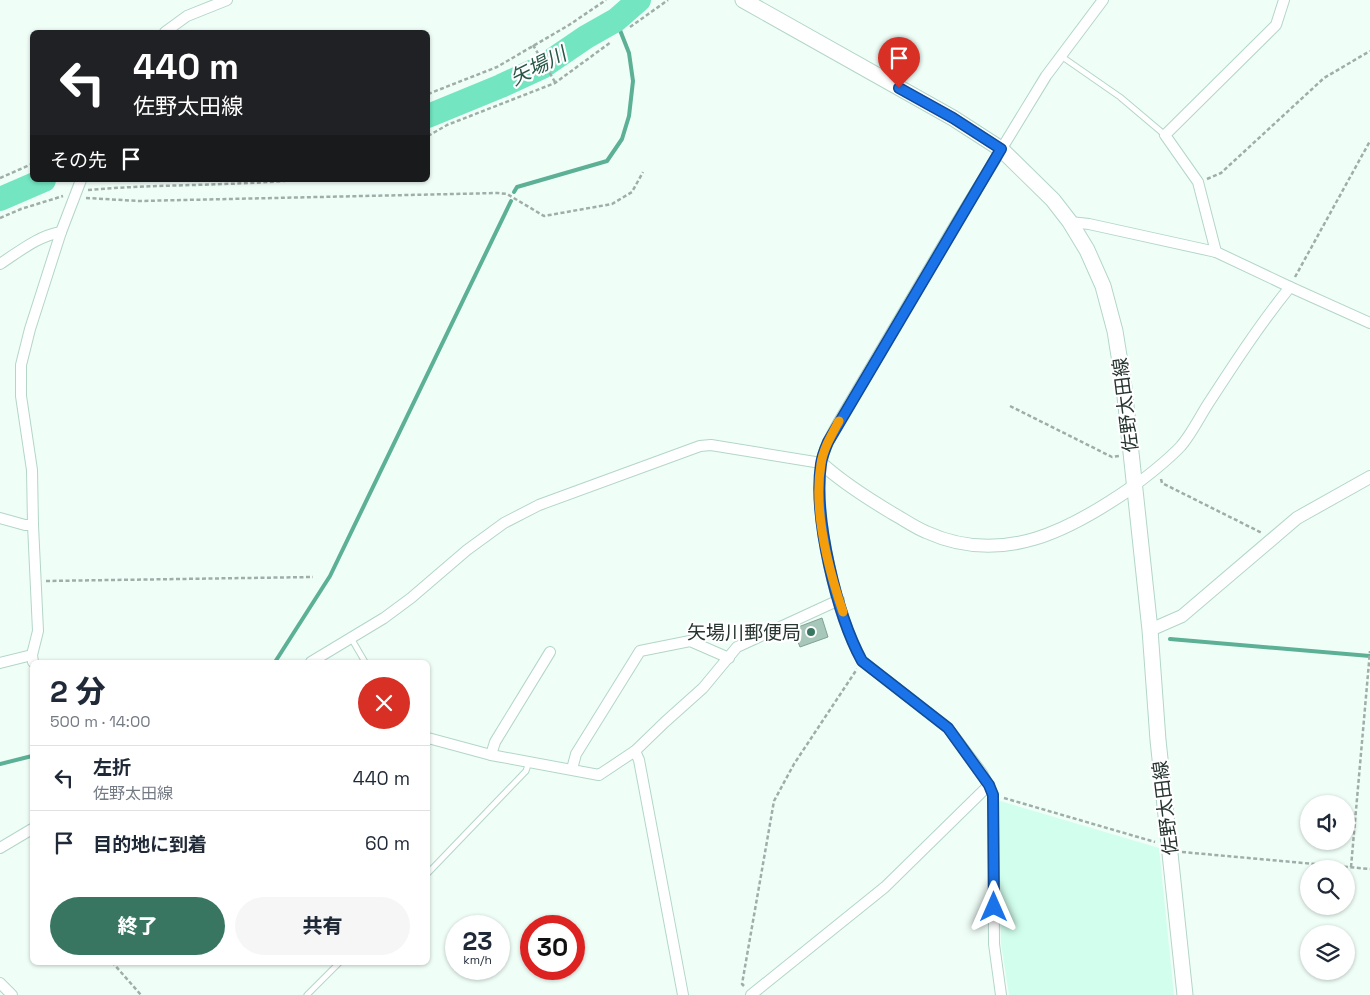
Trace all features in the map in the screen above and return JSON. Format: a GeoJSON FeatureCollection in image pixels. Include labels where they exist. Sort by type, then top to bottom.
{"type":"FeatureCollection","features":[{"type":"Feature","properties":{"kind":"main road","name":"佐野太田線"},"geometry":{"type":"LineString","coordinates":[[743,0],[953,118],[1001,149],[1053,200],[1070,222],[1087,250],[1103,286],[1120,358],[1132,454],[1150,630],[1158,740],[1185,995]]}},
{"type":"Feature","properties":{"kind":"street"},"geometry":{"type":"LineString","coordinates":[[168,30],[187,16],[227,0]]}},
{"type":"Feature","properties":{"kind":"street"},"geometry":{"type":"LineString","coordinates":[[1002,995],[994,944],[993,795],[989,785],[948,728],[862,661],[855,648],[839,600],[825,542],[820,512],[821,463],[828,442],[838,423],[1001,149],[1046,76],[1103,0]]}},
{"type":"Feature","properties":{"kind":"street"},"geometry":{"type":"LineString","coordinates":[[1216,252],[1198,182],[1165,136],[1276,25],[1284,0]]}},
{"type":"Feature","properties":{"kind":"street"},"geometry":{"type":"LineString","coordinates":[[0,663],[32,659],[38,631],[32,470],[21,396],[20,365],[61,232],[78,187]]}},
{"type":"Feature","properties":{"kind":"street"},"geometry":{"type":"LineString","coordinates":[[1070,222],[1089,224],[1216,252],[1370,323]]}},
{"type":"Feature","properties":{"kind":"street"},"geometry":{"type":"LineString","coordinates":[[0,264],[38,239],[49,234],[61,232]]}},
{"type":"Feature","properties":{"kind":"street"},"geometry":{"type":"LineString","coordinates":[[314,660],[384,618],[411,598],[466,550],[496,528],[539,505],[700,446],[711,445],[821,463],[837,478],[860,494],[926,532],[953,541],[974,545],[1019,543],[1049,535],[1064,529],[1111,502],[1163,463],[1180,446],[1193,430],[1207,405],[1270,312],[1290,287]]}},
{"type":"Feature","properties":{"kind":"street"},"geometry":{"type":"LineString","coordinates":[[1150,630],[1182,616],[1297,518],[1370,477]]}},
{"type":"Feature","properties":{"kind":"street"},"geometry":{"type":"LineString","coordinates":[[0,518],[33,526]]}},
{"type":"Feature","properties":{"kind":"street"},"geometry":{"type":"LineString","coordinates":[[430,739],[491,755],[598,775],[636,751],[665,722],[704,688],[737,647],[839,600]]}},
{"type":"Feature","properties":{"kind":"street"},"geometry":{"type":"LineString","coordinates":[[572,769],[576,754],[640,651],[690,642],[729,658]]}},
{"type":"Feature","properties":{"kind":"street"},"geometry":{"type":"LineString","coordinates":[[491,755],[495,742],[550,652]]}},
{"type":"Feature","properties":{"kind":"street"},"geometry":{"type":"LineString","coordinates":[[636,751],[683,995]]}},
{"type":"Feature","properties":{"kind":"street"},"geometry":{"type":"LineString","coordinates":[[752,995],[885,888],[989,785]]}},
{"type":"Feature","properties":{"kind":"street"},"geometry":{"type":"LineString","coordinates":[[0,848],[30,829]]}},
{"type":"Feature","properties":{"kind":"street"},"geometry":{"type":"LineString","coordinates":[[0,982],[12,995]]}},
{"type":"Feature","properties":{"kind":"lane"},"geometry":{"type":"LineString","coordinates":[[1061,56],[1120,97],[1165,136]]}},
{"type":"Feature","properties":{"kind":"lane"},"geometry":{"type":"LineString","coordinates":[[351,638],[363,660]]}},
{"type":"Feature","properties":{"kind":"lane"},"geometry":{"type":"LineString","coordinates":[[430,871],[526,771],[529,762]]}},
{"type":"Feature","properties":{"kind":"lane"},"geometry":{"type":"LineString","coordinates":[[307,995],[337,965]]}},
{"type":"Feature","properties":{"kind":"path"},"geometry":{"type":"LineString","coordinates":[[430,93],[497,67],[533,44],[569,25],[606,0]]}},
{"type":"Feature","properties":{"kind":"path"},"geometry":{"type":"LineString","coordinates":[[630,28],[668,0]]}},
{"type":"Feature","properties":{"kind":"path"},"geometry":{"type":"LineString","coordinates":[[430,135],[447,125],[554,81],[611,42]]}},
{"type":"Feature","properties":{"kind":"path"},"geometry":{"type":"LineString","coordinates":[[533,44],[554,81]]}},
{"type":"Feature","properties":{"kind":"path"},"geometry":{"type":"LineString","coordinates":[[1198,182],[1221,172],[1324,78],[1370,52]]}},
{"type":"Feature","properties":{"kind":"path"},"geometry":{"type":"LineString","coordinates":[[1290,287],[1370,141]]}},
{"type":"Feature","properties":{"kind":"path"},"geometry":{"type":"LineString","coordinates":[[0,178],[30,165]]}},
{"type":"Feature","properties":{"kind":"path"},"geometry":{"type":"LineString","coordinates":[[78,187],[84,198],[139,201],[498,193],[507,194],[544,216],[612,204],[632,192],[643,172]]}},
{"type":"Feature","properties":{"kind":"path"},"geometry":{"type":"LineString","coordinates":[[0,218],[21,208],[54,198],[78,187],[87,190],[119,187],[260,182]]}},
{"type":"Feature","properties":{"kind":"path"},"geometry":{"type":"LineString","coordinates":[[1010,406],[1112,457],[1132,454]]}},
{"type":"Feature","properties":{"kind":"path"},"geometry":{"type":"LineString","coordinates":[[1161,479],[1162,484],[1261,532],[1270,541]]}},
{"type":"Feature","properties":{"kind":"path"},"geometry":{"type":"LineString","coordinates":[[35,582],[312,577]]}},
{"type":"Feature","properties":{"kind":"path"},"geometry":{"type":"LineString","coordinates":[[1352,860],[1370,651]]}},
{"type":"Feature","properties":{"kind":"path"},"geometry":{"type":"LineString","coordinates":[[752,995],[742,984],[774,802],[794,764],[862,661]]}},
{"type":"Feature","properties":{"kind":"path"},"geometry":{"type":"LineString","coordinates":[[993,795],[1170,849],[1300,862]]}},
{"type":"Feature","properties":{"kind":"path"},"geometry":{"type":"LineString","coordinates":[[1355,867],[1370,869]]}},
{"type":"Feature","properties":{"kind":"path"},"geometry":{"type":"LineString","coordinates":[[115,965],[141,995]]}},
{"type":"Feature","properties":{"kind":"shaded area"},"geometry":{"type":"Polygon","coordinates":[[[997,800],[1159,848],[1174,995],[1009,995],[1001,943],[997,800]]]}},
{"type":"Feature","properties":{"kind":"building","name":"矢場川郵便局"},"geometry":{"type":"Polygon","coordinates":[[[822,618],[828,637],[800,647],[793,629],[822,618]]]}},
{"type":"Feature","properties":{"kind":"waterway","name":"矢場川"},"geometry":{"type":"LineString","coordinates":[[430,115],[542,67],[586,37],[616,20],[639,0]]}},
{"type":"Feature","properties":{"kind":"waterway"},"geometry":{"type":"LineString","coordinates":[[514,192],[517,187],[607,161],[622,139],[629,116],[633,81],[629,53],[616,20]]}},
{"type":"Feature","properties":{"kind":"waterway","name":"矢場川"},"geometry":{"type":"LineString","coordinates":[[0,199],[39,182]]}},
{"type":"Feature","properties":{"kind":"waterway"},"geometry":{"type":"LineString","coordinates":[[276,660],[330,576],[511,201]]}},
{"type":"Feature","properties":{"kind":"waterway"},"geometry":{"type":"LineString","coordinates":[[1170,639],[1370,656]]}},
{"type":"Feature","properties":{"kind":"waterway"},"geometry":{"type":"LineString","coordinates":[[0,764],[30,756]]}},
{"type":"Feature","properties":{"kind":"slow traffic"},"geometry":{"type":"LineString","coordinates":[[839,421],[828,442],[821,463],[820,512],[831,570],[843,612]]}},
{"type":"Feature","properties":{"kind":"place","name":"矢場川郵便局"},"geometry":{"type":"Point","coordinates":[811,632]}},
{"type":"Feature","properties":{"kind":"route"},"geometry":{"type":"LineString","coordinates":[[899,88],[953,118],[1001,149],[828,442],[821,463],[820,512],[839,600],[855,648],[862,661],[948,728],[989,785],[993,795],[994,907]]}}]}
